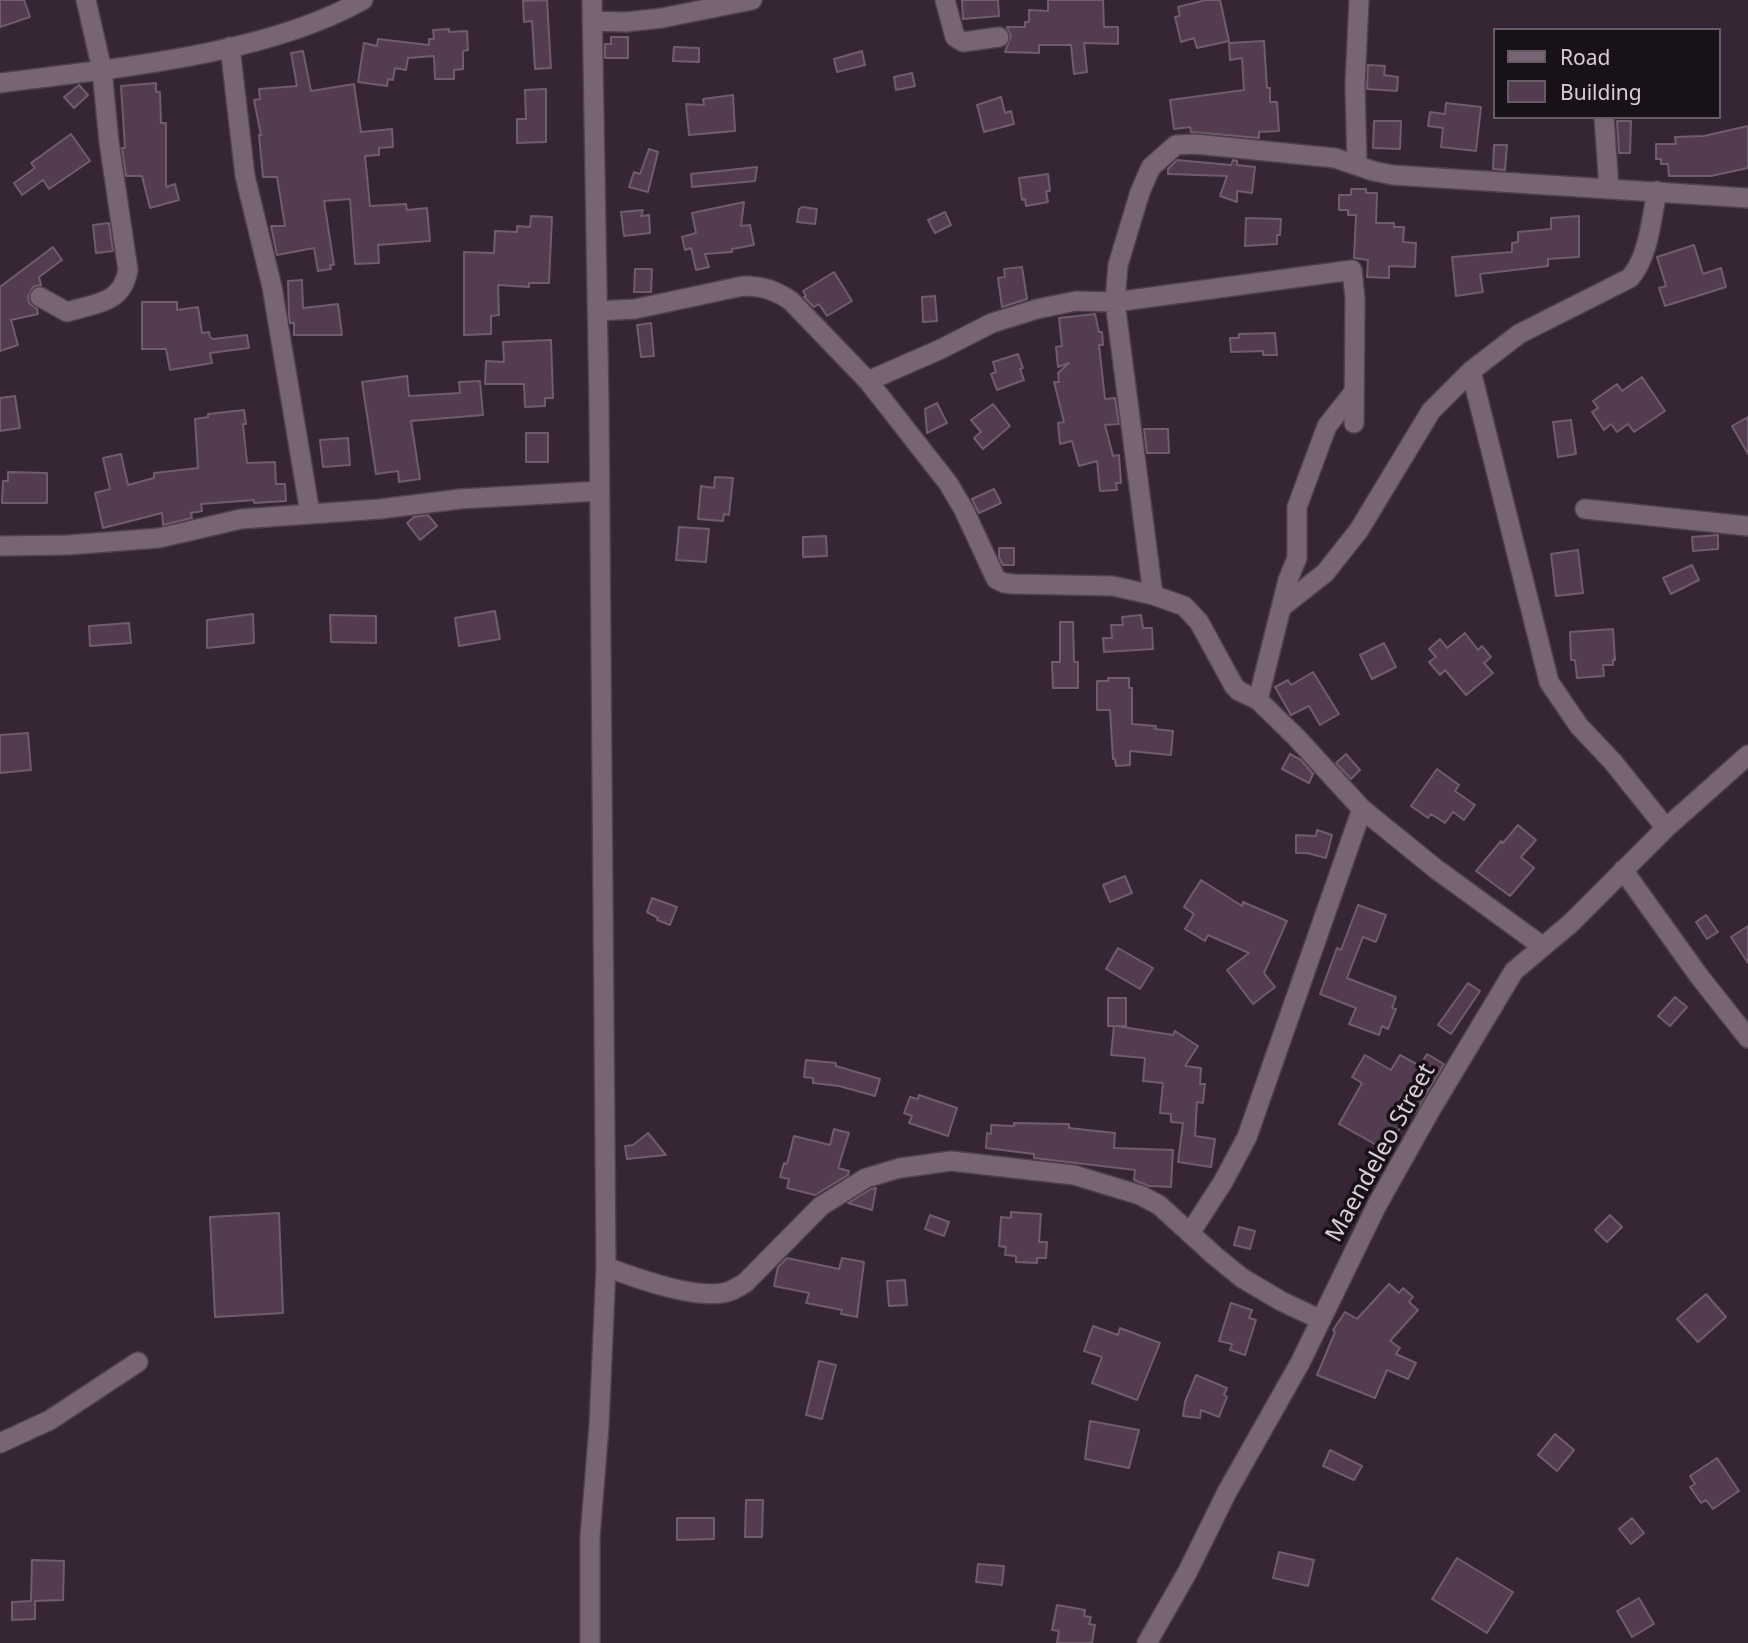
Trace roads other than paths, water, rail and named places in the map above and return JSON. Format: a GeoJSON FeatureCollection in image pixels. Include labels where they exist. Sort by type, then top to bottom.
{"type":"FeatureCollection","features":[{"type":"Feature","properties":{"kind":"street"},"geometry":{"type":"LineString","coordinates":[[40,297],[67,312],[114,298],[126,281],[128,270],[109,142],[102,70],[86,0]]}},
{"type":"Feature","properties":{"kind":"street"},"geometry":{"type":"LineString","coordinates":[[0,83],[102,70],[230,47],[342,12],[363,0]]}},
{"type":"Feature","properties":{"kind":"street"},"geometry":{"type":"LineString","coordinates":[[590,1643],[590,1537],[599,1426],[606,1267],[592,0]]}},
{"type":"Feature","properties":{"kind":"street"},"geometry":{"type":"LineString","coordinates":[[592,21],[626,22],[662,18],[752,0]]}},
{"type":"Feature","properties":{"kind":"street"},"geometry":{"type":"LineString","coordinates":[[945,0],[955,37],[963,42],[999,37]]}},
{"type":"Feature","properties":{"kind":"street"},"geometry":{"type":"LineString","coordinates":[[1357,166],[1355,85],[1359,0]]}},
{"type":"Feature","properties":{"kind":"street"},"geometry":{"type":"LineString","coordinates":[[230,47],[245,176],[272,287],[310,513]]}},
{"type":"Feature","properties":{"kind":"street"},"geometry":{"type":"LineString","coordinates":[[1604,119],[1609,188]]}},
{"type":"Feature","properties":{"kind":"street"},"geometry":{"type":"LineString","coordinates":[[1153,595],[1115,302],[1118,265],[1140,192],[1151,167],[1176,145],[1195,144],[1335,158],[1393,175],[1748,198]]}},
{"type":"Feature","properties":{"kind":"street"},"geometry":{"type":"LineString","coordinates":[[1283,606],[1325,573],[1359,530],[1431,411],[1471,371],[1519,334],[1630,278],[1637,271],[1644,252],[1657,191]]}},
{"type":"Feature","properties":{"kind":"street"},"geometry":{"type":"LineString","coordinates":[[868,381],[992,323],[1076,300],[1115,302],[1352,270],[1355,299],[1354,423]]}},
{"type":"Feature","properties":{"kind":"street"},"geometry":{"type":"LineString","coordinates":[[597,311],[635,309],[743,285],[777,291],[791,301],[868,381],[948,483],[964,510],[996,579],[1014,584],[1113,586],[1153,595],[1184,606],[1199,622],[1234,686],[1258,700],[1362,809],[1436,869],[1542,946]]}},
{"type":"Feature","properties":{"kind":"street"},"geometry":{"type":"LineString","coordinates":[[1471,371],[1549,682],[1579,726],[1666,828]]}},
{"type":"Feature","properties":{"kind":"street"},"geometry":{"type":"LineString","coordinates":[[1258,700],[1298,549],[1297,507],[1327,426],[1354,392]]}},
{"type":"Feature","properties":{"kind":"street"},"geometry":{"type":"LineString","coordinates":[[0,546],[68,545],[159,538],[241,519],[380,509],[460,499],[599,491]]}},
{"type":"Feature","properties":{"kind":"street"},"geometry":{"type":"LineString","coordinates":[[1585,509],[1748,526]]}},
{"type":"Feature","properties":{"kind":"street","name":"Maendeleo Street"},"geometry":{"type":"LineString","coordinates":[[1147,1643],[1187,1573],[1227,1492],[1300,1363],[1377,1205],[1431,1108],[1514,971],[1571,923],[1666,828],[1748,755]]}},
{"type":"Feature","properties":{"kind":"street"},"geometry":{"type":"LineString","coordinates":[[1190,1233],[1223,1182],[1247,1137],[1362,809]]}},
{"type":"Feature","properties":{"kind":"street"},"geometry":{"type":"LineString","coordinates":[[1623,870],[1748,1037]]}},
{"type":"Feature","properties":{"kind":"street"},"geometry":{"type":"LineString","coordinates":[[606,1267],[654,1285],[714,1294],[730,1291],[745,1283],[821,1206],[866,1178],[900,1167],[951,1161],[1074,1175],[1140,1195],[1159,1205],[1242,1278],[1321,1320]]}},
{"type":"Feature","properties":{"kind":"street"},"geometry":{"type":"LineString","coordinates":[[0,1443],[50,1420],[138,1363]]}}]}
